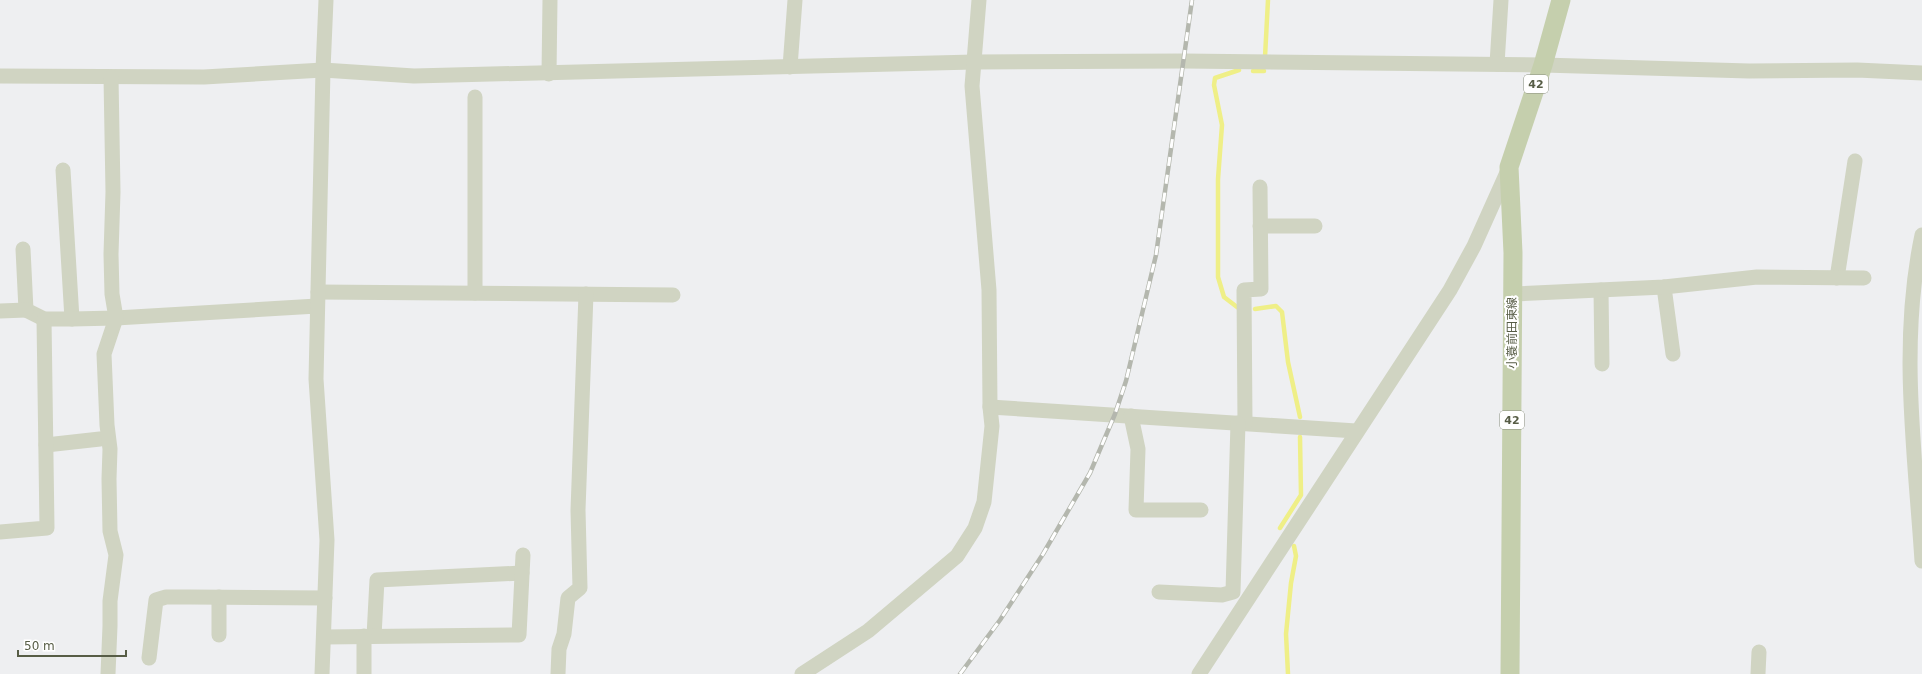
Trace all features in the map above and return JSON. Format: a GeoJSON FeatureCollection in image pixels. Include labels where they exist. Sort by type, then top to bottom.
{"type":"FeatureCollection","features":[{"type":"Feature","properties":{"kind":"main road","name":"小蓑前田東線"},"geometry":{"type":"LineString","coordinates":[[1510,674],[1513,294],[1509,167],[1543,65],[1562,0]]}},
{"type":"Feature","properties":{"kind":"street"},"geometry":{"type":"LineString","coordinates":[[322,674],[327,540],[316,379],[326,0]]}},
{"type":"Feature","properties":{"kind":"street"},"geometry":{"type":"LineString","coordinates":[[549,74],[550,0]]}},
{"type":"Feature","properties":{"kind":"street"},"geometry":{"type":"LineString","coordinates":[[790,67],[796,0]]}},
{"type":"Feature","properties":{"kind":"street"},"geometry":{"type":"LineString","coordinates":[[802,674],[868,631],[957,556],[975,528],[984,502],[992,426],[990,407],[990,315],[972,86],[979,0]]}},
{"type":"Feature","properties":{"kind":"street"},"geometry":{"type":"LineString","coordinates":[[1497,64],[1501,0]]}},
{"type":"Feature","properties":{"kind":"street"},"geometry":{"type":"LineString","coordinates":[[0,76],[204,77],[323,70],[414,76],[549,74],[974,62],[1184,61],[1497,64],[1748,71],[1857,70],[1922,73]]}},
{"type":"Feature","properties":{"kind":"street"},"geometry":{"type":"LineString","coordinates":[[108,674],[110,601],[116,555],[110,531],[108,479],[110,449],[107,425],[104,354],[116,318],[112,294],[111,261],[113,192],[111,77]]}},
{"type":"Feature","properties":{"kind":"street"},"geometry":{"type":"LineString","coordinates":[[475,97],[475,293]]}},
{"type":"Feature","properties":{"kind":"street"},"geometry":{"type":"LineString","coordinates":[[1837,278],[1855,161]]}},
{"type":"Feature","properties":{"kind":"street"},"geometry":{"type":"LineString","coordinates":[[1199,674],[1356,431],[1450,290],[1474,246],[1509,167]]}},
{"type":"Feature","properties":{"kind":"street"},"geometry":{"type":"LineString","coordinates":[[62,170],[72,319]]}},
{"type":"Feature","properties":{"kind":"street"},"geometry":{"type":"LineString","coordinates":[[1233,592],[1242,423],[1244,290],[1261,289],[1260,187]]}},
{"type":"Feature","properties":{"kind":"street"},"geometry":{"type":"LineString","coordinates":[[1260,226],[1315,226]]}},
{"type":"Feature","properties":{"kind":"street"},"geometry":{"type":"LineString","coordinates":[[1922,235],[1915,268],[1910,311],[1909,371],[1914,463],[1922,561]]}},
{"type":"Feature","properties":{"kind":"street"},"geometry":{"type":"LineString","coordinates":[[23,249],[26,310]]}},
{"type":"Feature","properties":{"kind":"street"},"geometry":{"type":"LineString","coordinates":[[1513,294],[1664,287],[1757,277],[1864,278]]}},
{"type":"Feature","properties":{"kind":"street"},"geometry":{"type":"LineString","coordinates":[[1664,287],[1673,354]]}},
{"type":"Feature","properties":{"kind":"street"},"geometry":{"type":"LineString","coordinates":[[1601,290],[1602,364]]}},
{"type":"Feature","properties":{"kind":"street"},"geometry":{"type":"LineString","coordinates":[[0,311],[26,310],[44,319],[116,318],[318,299],[475,293],[674,295]]}},
{"type":"Feature","properties":{"kind":"street"},"geometry":{"type":"LineString","coordinates":[[558,674],[559,649],[564,634],[568,598],[580,588],[578,510],[586,294]]}},
{"type":"Feature","properties":{"kind":"street"},"geometry":{"type":"LineString","coordinates":[[0,532],[47,528],[44,319]]}},
{"type":"Feature","properties":{"kind":"street"},"geometry":{"type":"LineString","coordinates":[[990,407],[1356,431]]}},
{"type":"Feature","properties":{"kind":"street"},"geometry":{"type":"LineString","coordinates":[[1131,416],[1138,449],[1136,510],[1201,510]]}},
{"type":"Feature","properties":{"kind":"street"},"geometry":{"type":"LineString","coordinates":[[46,445],[100,439]]}},
{"type":"Feature","properties":{"kind":"street"},"geometry":{"type":"LineString","coordinates":[[324,637],[519,636],[523,555]]}},
{"type":"Feature","properties":{"kind":"street"},"geometry":{"type":"LineString","coordinates":[[364,674],[377,580],[522,573]]}},
{"type":"Feature","properties":{"kind":"street"},"geometry":{"type":"LineString","coordinates":[[1159,592],[1222,595],[1233,592],[1247,599]]}},
{"type":"Feature","properties":{"kind":"street"},"geometry":{"type":"LineString","coordinates":[[149,658],[156,600],[166,597],[325,598]]}},
{"type":"Feature","properties":{"kind":"street"},"geometry":{"type":"LineString","coordinates":[[219,597],[219,635]]}},
{"type":"Feature","properties":{"kind":"street"},"geometry":{"type":"LineString","coordinates":[[1758,674],[1759,652]]}},
{"type":"Feature","properties":{"kind":"waterway"},"geometry":{"type":"LineString","coordinates":[[1265,57],[1268,0]]}},
{"type":"Feature","properties":{"kind":"waterway"},"geometry":{"type":"LineString","coordinates":[[1237,307],[1224,297],[1218,277],[1218,179],[1222,125],[1214,85],[1215,78],[1239,70]]}},
{"type":"Feature","properties":{"kind":"waterway"},"geometry":{"type":"LineString","coordinates":[[1253,71],[1264,71]]}},
{"type":"Feature","properties":{"kind":"waterway"},"geometry":{"type":"LineString","coordinates":[[1255,309],[1276,306],[1282,312],[1288,362],[1300,417]]}},
{"type":"Feature","properties":{"kind":"waterway"},"geometry":{"type":"LineString","coordinates":[[1280,528],[1301,495],[1300,437]]}},
{"type":"Feature","properties":{"kind":"waterway"},"geometry":{"type":"LineString","coordinates":[[1288,674],[1286,634],[1291,583],[1296,556],[1294,546]]}},
{"type":"Feature","properties":{"kind":"railway"},"geometry":{"type":"LineString","coordinates":[[960,674],[1000,620],[1043,554],[1090,473],[1115,414],[1126,381],[1156,255],[1192,0]]}}]}
